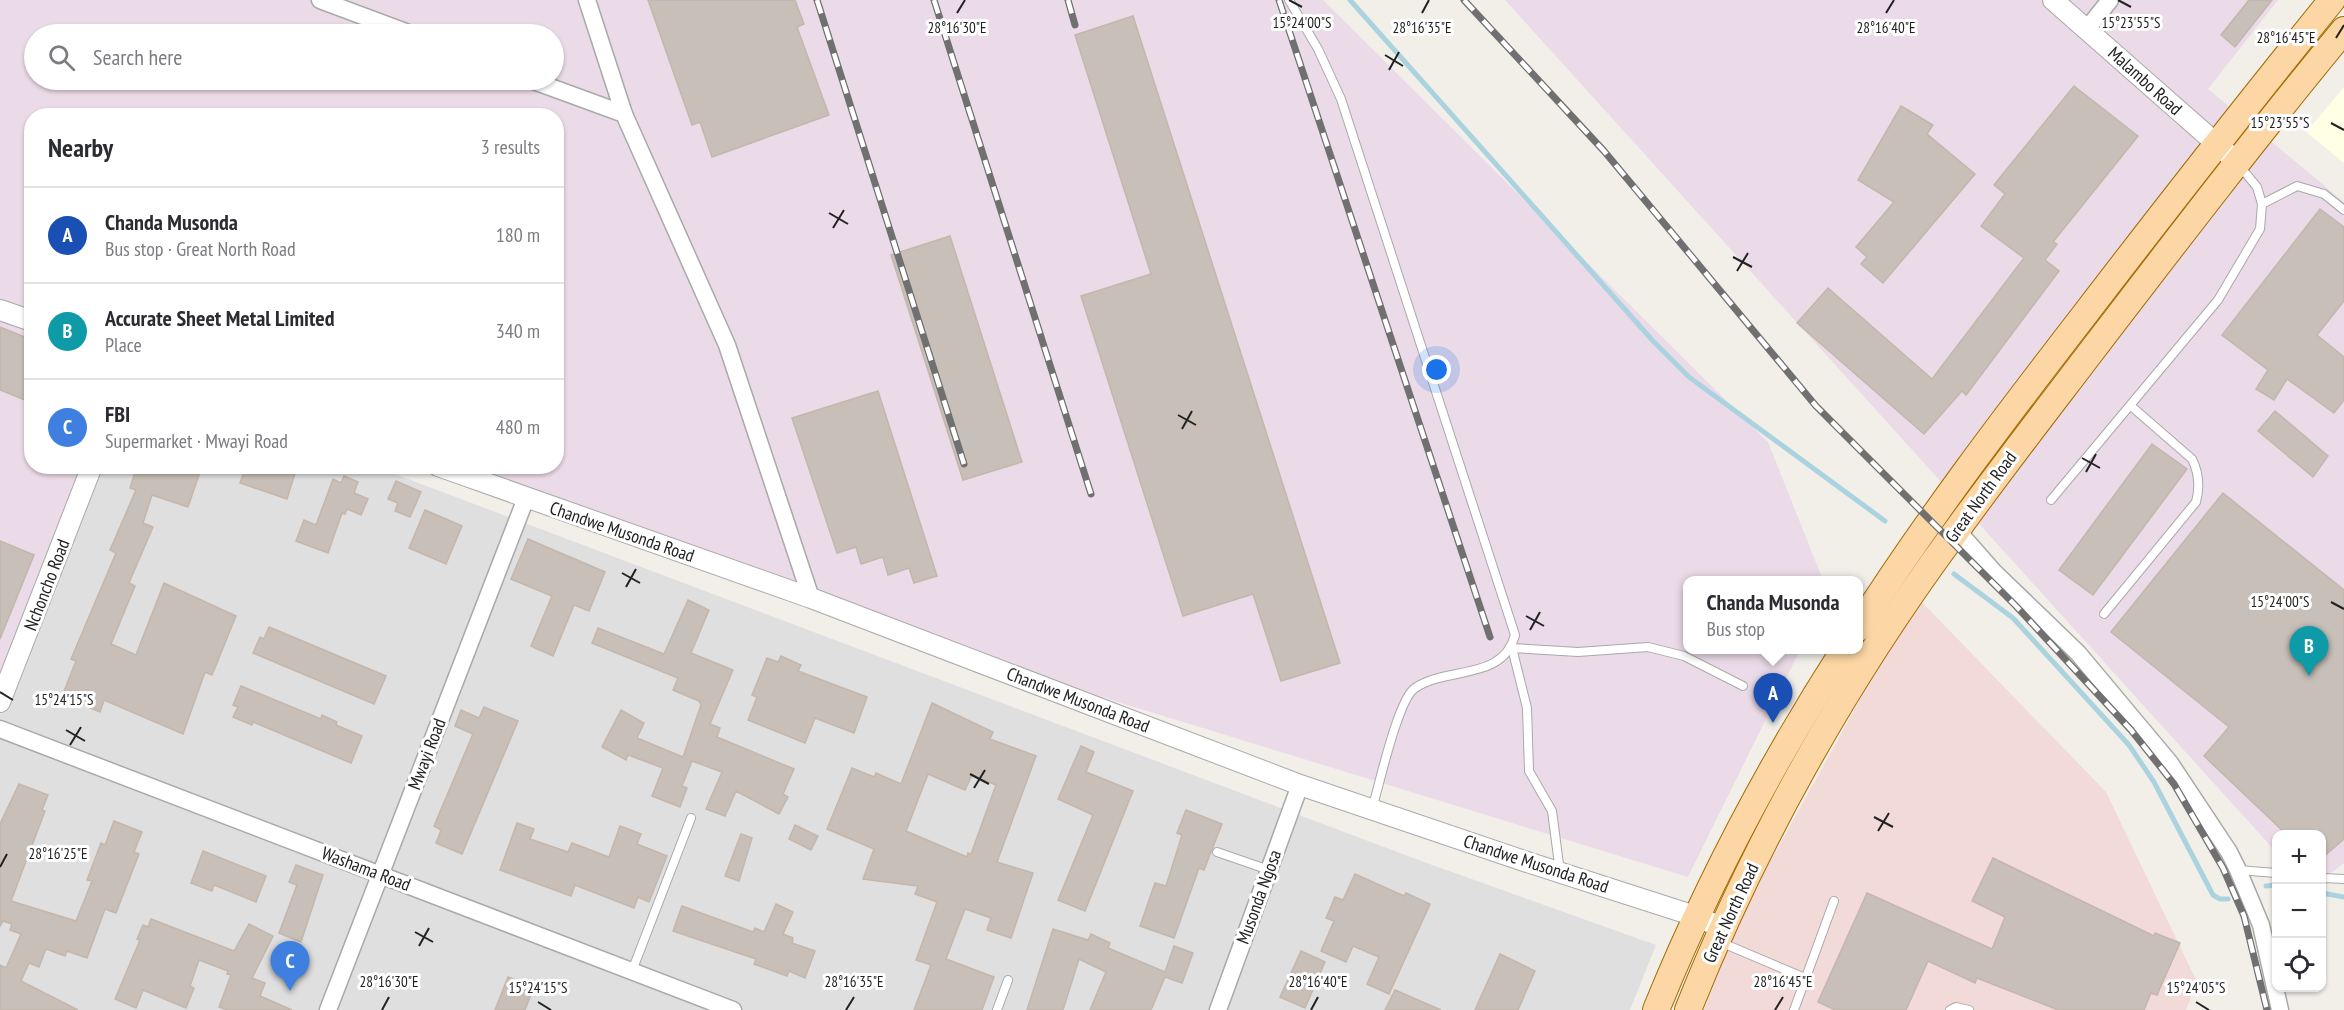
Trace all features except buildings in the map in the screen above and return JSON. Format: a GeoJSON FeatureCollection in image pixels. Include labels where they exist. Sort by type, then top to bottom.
{"type":"FeatureCollection","features":[{"type":"Feature","properties":{"kind":"main road","name":"Great North Road"},"geometry":{"type":"LineString","coordinates":[[1863,620],[1912,544],[1987,440],[2215,143],[2332,0]]}},
{"type":"Feature","properties":{"kind":"main road","name":"Great North Road"},"geometry":{"type":"LineString","coordinates":[[1688,1010],[1718,934],[1790,793],[1821,739],[1909,600],[1957,530],[2236,161],[2344,30]]}},
{"type":"Feature","properties":{"kind":"main road","name":"Great North Road"},"geometry":{"type":"LineString","coordinates":[[1656,1010],[1695,916],[1771,773],[1842,654]]}},
{"type":"Feature","properties":{"kind":"street"},"geometry":{"type":"LineString","coordinates":[[320,0],[384,24]]}},
{"type":"Feature","properties":{"kind":"street"},"geometry":{"type":"LineString","coordinates":[[587,0],[624,114],[727,345],[811,598]]}},
{"type":"Feature","properties":{"kind":"street","name":"Malambo Road"},"geometry":{"type":"LineString","coordinates":[[2054,0],[2236,161]]}},
{"type":"Feature","properties":{"kind":"street"},"geometry":{"type":"LineString","coordinates":[[2087,29],[2110,0]]}},
{"type":"Feature","properties":{"kind":"street"},"geometry":{"type":"LineString","coordinates":[[558,90],[624,114]]}},
{"type":"Feature","properties":{"kind":"street"},"geometry":{"type":"LineString","coordinates":[[0,310],[24,318]]}},
{"type":"Feature","properties":{"kind":"street","name":"Nchoncho Road"},"geometry":{"type":"LineString","coordinates":[[0,702],[89,474]]}},
{"type":"Feature","properties":{"kind":"street","name":"Chandwe Musonda Road"},"geometry":{"type":"LineString","coordinates":[[460,474],[811,598],[1300,784],[1695,916],[1718,934]]}},
{"type":"Feature","properties":{"kind":"street","name":"Mwayi Road"},"geometry":{"type":"LineString","coordinates":[[328,1010],[526,498]]}},
{"type":"Feature","properties":{"kind":"street"},"geometry":{"type":"LineString","coordinates":[[1957,530],[1994,572],[2078,653],[2170,763],[2229,852],[2238,870],[2261,925],[2280,1010]]}},
{"type":"Feature","properties":{"kind":"street","name":"Washama Road"},"geometry":{"type":"LineString","coordinates":[[0,729],[733,1010]]}},
{"type":"Feature","properties":{"kind":"street","name":"Musonda Ngosa"},"geometry":{"type":"LineString","coordinates":[[1218,1010],[1300,784]]}},
{"type":"Feature","properties":{"kind":"lane"},"geometry":{"type":"LineString","coordinates":[[1289,0],[1318,49],[1341,99],[1515,635],[1512,648],[1527,708],[1529,771],[1552,811],[1560,872]]}},
{"type":"Feature","properties":{"kind":"lane"},"geometry":{"type":"LineString","coordinates":[[2052,500],[2218,300],[2260,230],[2262,204],[2257,187],[2236,161]]}},
{"type":"Feature","properties":{"kind":"lane"},"geometry":{"type":"LineString","coordinates":[[2262,204],[2297,186],[2324,194],[2344,210]]}},
{"type":"Feature","properties":{"kind":"lane"},"geometry":{"type":"LineString","coordinates":[[2104,614],[2196,502],[2199,491],[2197,469],[2192,459],[2131,406]]}},
{"type":"Feature","properties":{"kind":"lane"},"geometry":{"type":"LineString","coordinates":[[1372,809],[1400,712],[1413,688],[1491,665],[1512,648],[1578,652],[1648,647],[1684,656],[1743,686]]}},
{"type":"Feature","properties":{"kind":"lane"},"geometry":{"type":"LineString","coordinates":[[632,971],[691,818]]}},
{"type":"Feature","properties":{"kind":"lane"},"geometry":{"type":"LineString","coordinates":[[1217,852],[1269,870]]}},
{"type":"Feature","properties":{"kind":"lane"},"geometry":{"type":"LineString","coordinates":[[2238,870],[2272,873]]}},
{"type":"Feature","properties":{"kind":"lane"},"geometry":{"type":"LineString","coordinates":[[2326,878],[2344,879]]}},
{"type":"Feature","properties":{"kind":"lane"},"geometry":{"type":"LineString","coordinates":[[1795,1010],[1834,901]]}},
{"type":"Feature","properties":{"kind":"lane"},"geometry":{"type":"LineString","coordinates":[[1718,934],[1806,978]]}},
{"type":"Feature","properties":{"kind":"lane"},"geometry":{"type":"LineString","coordinates":[[997,1010],[1008,980]]}},
{"type":"Feature","properties":{"kind":"lane"},"geometry":{"type":"LineString","coordinates":[[1950,1010],[1956,1007],[1969,1010]]}},
{"type":"Feature","properties":{"kind":"shaded area"},"geometry":{"type":"Polygon","coordinates":[[[0,0],[1323,0],[1768,442],[1821,576],[1683,576],[1683,654],[1798,654],[1688,877],[812,608],[439,474],[564,474],[564,108],[24,108],[24,474],[85,474],[0,678],[0,0]]]}},
{"type":"Feature","properties":{"kind":"shaded area"},"geometry":{"type":"Polygon","coordinates":[[[1505,0],[2278,0],[2208,89],[2344,202],[2344,863],[2326,877],[2326,830],[2272,830],[2272,848],[1505,0]]]}},
{"type":"Feature","properties":{"kind":"shaded area"},"geometry":{"type":"Polygon","coordinates":[[[2344,87],[2344,163],[2306,132],[2344,87]]]}},
{"type":"Feature","properties":{"kind":"shaded area"},"geometry":{"type":"Polygon","coordinates":[[[99,474],[395,474],[1424,862],[1656,945],[1630,1010],[0,1010],[0,705],[99,474]]]}},
{"type":"Feature","properties":{"kind":"shaded area"},"geometry":{"type":"Polygon","coordinates":[[[1917,597],[2106,792],[2197,982],[2186,1010],[1704,1010],[1740,916],[1917,597]]]}},
{"type":"Feature","properties":{"kind":"waterway"},"geometry":{"type":"LineString","coordinates":[[1350,0],[1653,341],[1689,377],[1885,521]]}},
{"type":"Feature","properties":{"kind":"waterway"},"geometry":{"type":"LineString","coordinates":[[1954,574],[2013,618],[2129,745],[2154,782],[2213,895],[2220,899],[2228,899]]}},
{"type":"Feature","properties":{"kind":"waterway"},"geometry":{"type":"LineString","coordinates":[[2266,886],[2272,885]]}},
{"type":"Feature","properties":{"kind":"waterway"},"geometry":{"type":"LineString","coordinates":[[2326,894],[2344,897]]}},
{"type":"Feature","properties":{"kind":"railway"},"geometry":{"type":"LineString","coordinates":[[817,0],[964,464]]}},
{"type":"Feature","properties":{"kind":"railway"},"geometry":{"type":"LineString","coordinates":[[934,0],[1091,494]]}},
{"type":"Feature","properties":{"kind":"railway"},"geometry":{"type":"LineString","coordinates":[[1068,0],[1075,25]]}},
{"type":"Feature","properties":{"kind":"railway"},"geometry":{"type":"LineString","coordinates":[[1279,0],[1490,637]]}},
{"type":"Feature","properties":{"kind":"railway"},"geometry":{"type":"LineString","coordinates":[[1464,0],[1604,151],[1816,406],[2016,606],[2131,730],[2174,784],[2223,868],[2244,916],[2267,1010]]}},
{"type":"Feature","properties":{"kind":"place","name":"Accurate Sheet Metal Limited"},"geometry":{"type":"Point","coordinates":[2309,676]}},
{"type":"Feature","properties":{"kind":"place","name":"Chanda Musonda"},"geometry":{"type":"Point","coordinates":[1773,723]}},
{"type":"Feature","properties":{"kind":"place","name":"FBI"},"geometry":{"type":"Point","coordinates":[290,991]}}]}
